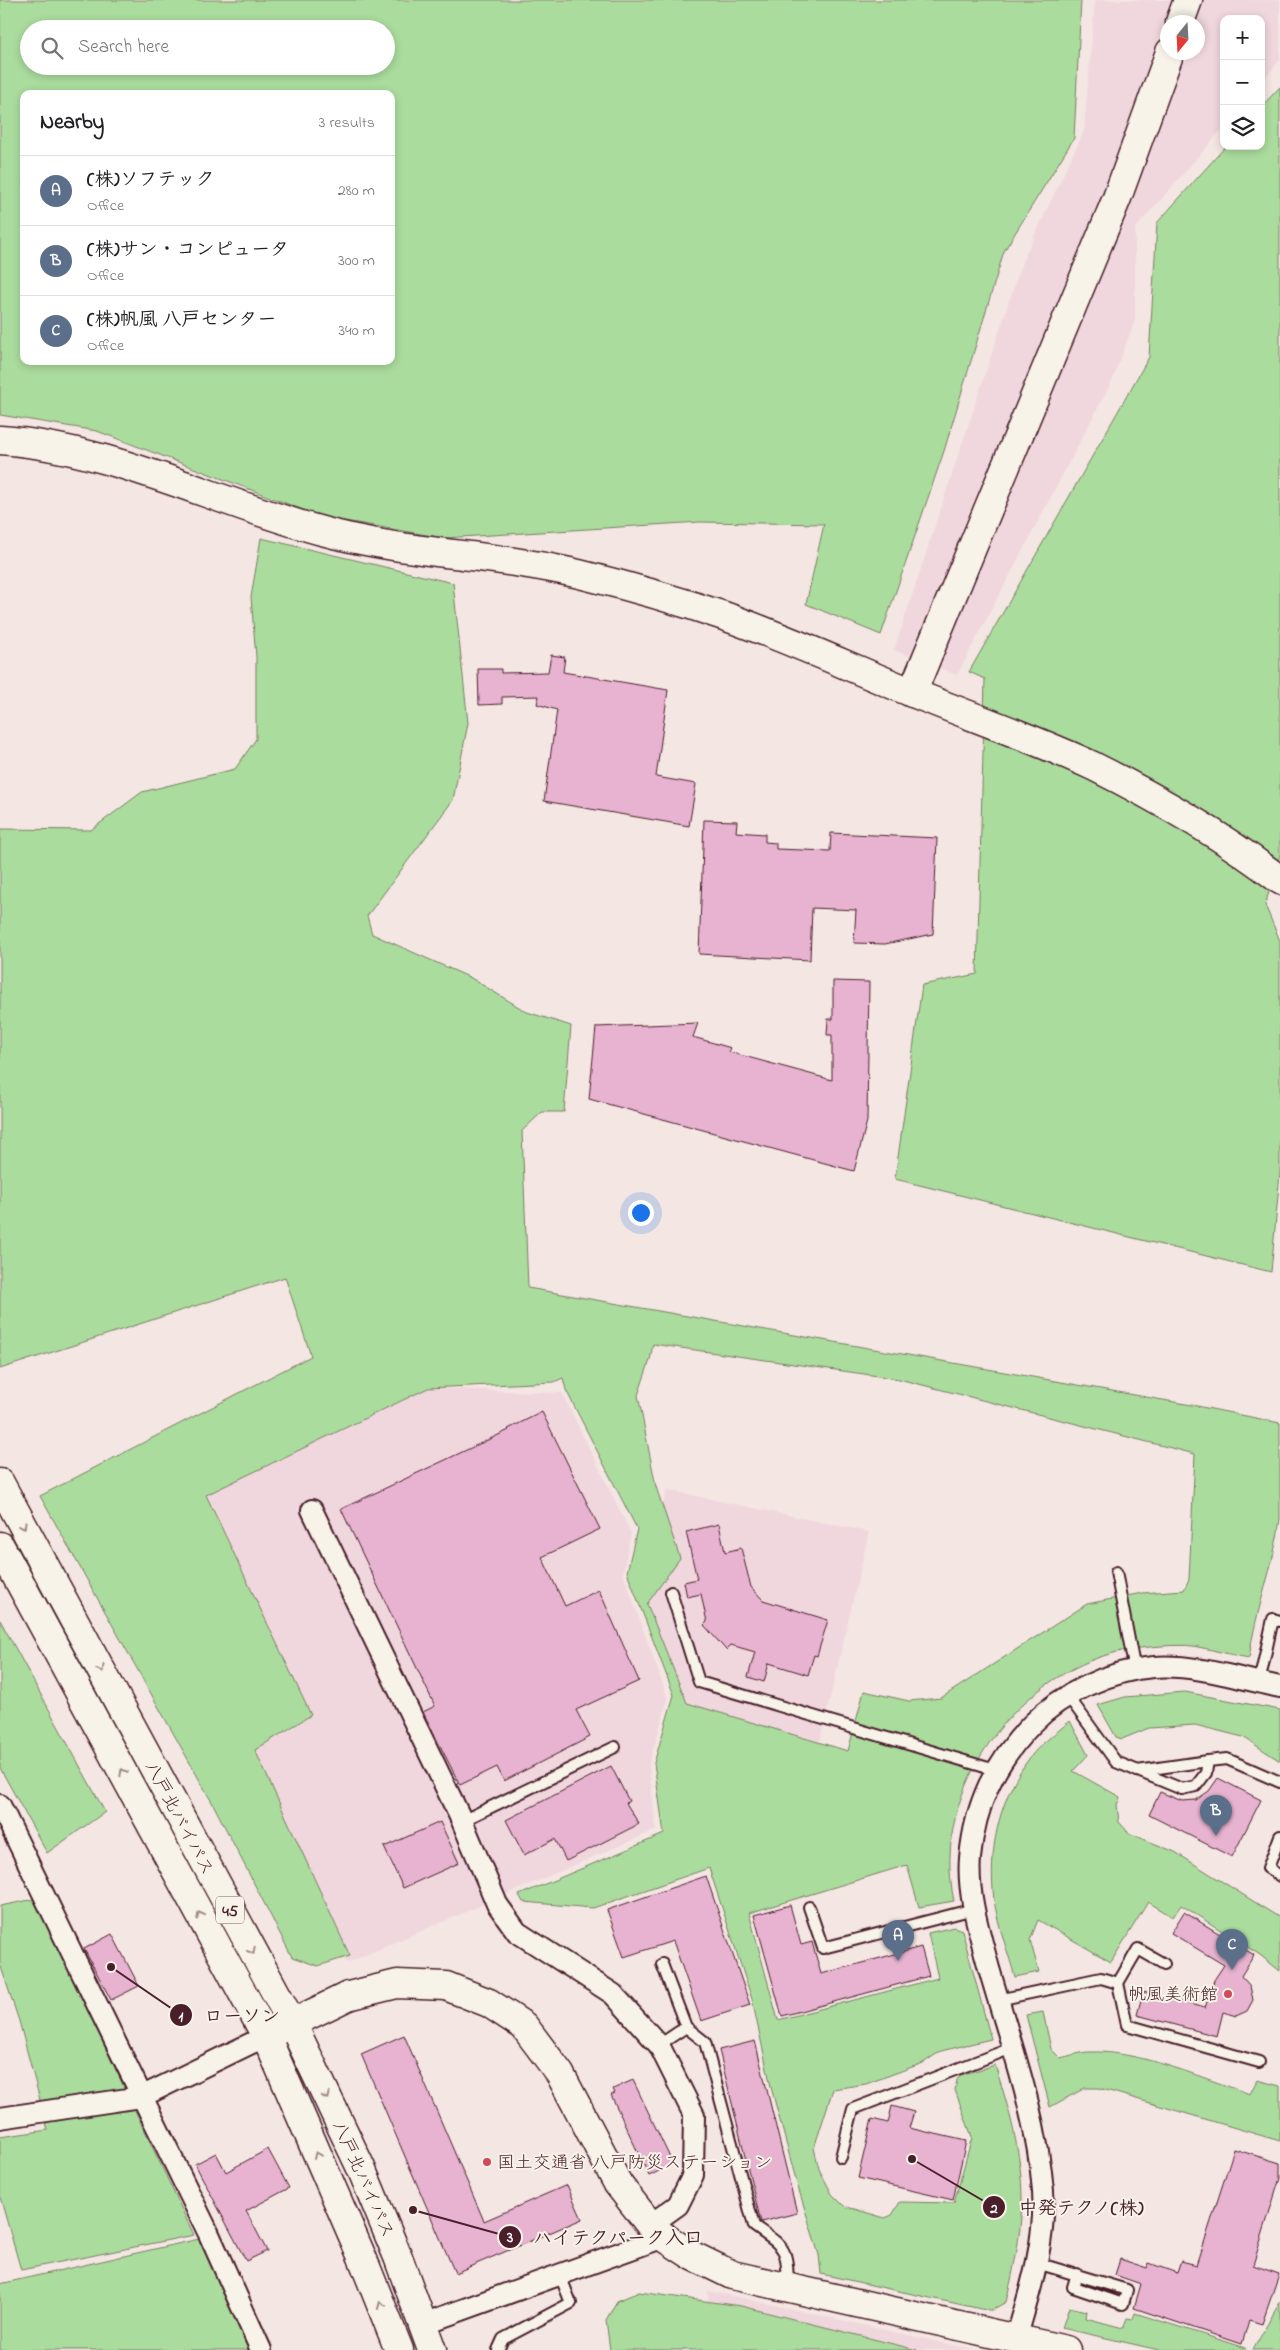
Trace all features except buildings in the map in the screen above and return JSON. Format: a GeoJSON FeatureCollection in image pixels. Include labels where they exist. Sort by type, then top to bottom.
{"type":"FeatureCollection","features":[{"type":"Feature","properties":{"kind":"main road"},"geometry":{"type":"LineString","coordinates":[[1183,15],[1188,0]]}},
{"type":"Feature","properties":{"kind":"main road"},"geometry":{"type":"LineString","coordinates":[[912,693],[1117,198],[1167,60]]}},
{"type":"Feature","properties":{"kind":"main road"},"geometry":{"type":"LineString","coordinates":[[0,440],[29,442],[79,452],[146,471],[322,531],[376,543],[503,560],[576,574],[661,596],[726,617],[1106,773],[1181,812],[1254,860],[1280,880]]}},
{"type":"Feature","properties":{"kind":"main road","name":"八戸北バイパス"},"geometry":{"type":"LineString","coordinates":[[0,1483],[292,2023],[361,2168],[432,2350]]}},
{"type":"Feature","properties":{"kind":"main road","name":"八戸北バイパス"},"geometry":{"type":"LineString","coordinates":[[0,1546],[266,2036],[362,2257],[399,2350]]}},
{"type":"Feature","properties":{"kind":"main road"},"geometry":{"type":"LineString","coordinates":[[266,2036],[348,1996],[397,1984],[446,1986],[489,2003],[524,2026],[560,2074],[618,2184],[657,2231],[693,2256],[732,2275],[1066,2350]]}},
{"type":"Feature","properties":{"kind":"street"},"geometry":{"type":"LineString","coordinates":[[312,1510],[462,1821],[497,1904],[517,1932],[613,1994],[659,2045],[694,2115],[693,2175],[678,2205],[657,2231],[560,2275],[423,2324]]}},
{"type":"Feature","properties":{"kind":"street"},"geometry":{"type":"LineString","coordinates":[[1016,2339],[1037,2263],[1043,2192],[1032,2120],[974,1909],[970,1859],[978,1810],[995,1770],[1013,1743],[1039,1717],[1068,1696],[1114,1676],[1154,1667],[1202,1670],[1280,1688]]}},
{"type":"Feature","properties":{"kind":"street"},"geometry":{"type":"LineString","coordinates":[[0,1805],[141,2098],[208,2232],[261,2350]]}},
{"type":"Feature","properties":{"kind":"street"},"geometry":{"type":"LineString","coordinates":[[0,2118],[141,2098],[266,2036]]}},
{"type":"Feature","properties":{"kind":"lane"},"geometry":{"type":"LineString","coordinates":[[1116,1572],[1135,1671]]}},
{"type":"Feature","properties":{"kind":"lane"},"geometry":{"type":"LineString","coordinates":[[671,1592],[699,1682],[995,1770]]}},
{"type":"Feature","properties":{"kind":"lane"},"geometry":{"type":"LineString","coordinates":[[1259,1683],[1272,1619],[1280,1621]]}},
{"type":"Feature","properties":{"kind":"lane"},"geometry":{"type":"LineString","coordinates":[[1068,1696],[1116,1762],[1182,1789],[1196,1786],[1206,1773],[1208,1761]]}},
{"type":"Feature","properties":{"kind":"lane"},"geometry":{"type":"LineString","coordinates":[[462,1821],[615,1747]]}},
{"type":"Feature","properties":{"kind":"lane"},"geometry":{"type":"LineString","coordinates":[[1137,1771],[1227,1759],[1280,1782]]}},
{"type":"Feature","properties":{"kind":"lane"},"geometry":{"type":"LineString","coordinates":[[1280,1836],[1268,1868],[1280,1876]]}},
{"type":"Feature","properties":{"kind":"lane"},"geometry":{"type":"LineString","coordinates":[[809,1907],[823,1948],[974,1909]]}},
{"type":"Feature","properties":{"kind":"lane"},"geometry":{"type":"LineString","coordinates":[[1164,1964],[1138,1949],[1118,1983],[1126,2025],[1259,2062]]}},
{"type":"Feature","properties":{"kind":"lane"},"geometry":{"type":"LineString","coordinates":[[662,1964],[686,2027],[705,2042],[754,2226],[778,2243],[788,2256],[788,2287]]}},
{"type":"Feature","properties":{"kind":"lane"},"geometry":{"type":"LineString","coordinates":[[998,2000],[1101,1978],[1118,1983]]}},
{"type":"Feature","properties":{"kind":"lane"},"geometry":{"type":"LineString","coordinates":[[659,2045],[686,2027]]}},
{"type":"Feature","properties":{"kind":"lane"},"geometry":{"type":"LineString","coordinates":[[841,2157],[853,2108],[1012,2048]]}},
{"type":"Feature","properties":{"kind":"lane"},"geometry":{"type":"LineString","coordinates":[[1037,2263],[1077,2274],[1127,2290],[1123,2304],[1073,2287],[1077,2274]]}},
{"type":"Feature","properties":{"kind":"lane"},"geometry":{"type":"LineString","coordinates":[[498,2350],[503,2339],[571,2303],[560,2275]]}},
{"type":"Feature","properties":{"kind":"shaded area"},"geometry":{"type":"Polygon","coordinates":[[[1095,0],[1280,0],[1280,60],[1265,78],[1265,15],[1220,15],[1220,132],[1135,229],[1135,320],[1112,381],[957,675],[894,650],[1022,262],[1084,131],[1095,0]]]}},
{"type":"Feature","properties":{"kind":"shaded area"},"geometry":{"type":"Polygon","coordinates":[[[428,1388],[562,1393],[631,1533],[623,1573],[668,1699],[649,1764],[656,1830],[347,1963],[126,1531],[428,1388]]]}},
{"type":"Feature","properties":{"kind":"shaded area"},"geometry":{"type":"Polygon","coordinates":[[[667,1490],[869,1532],[819,1745],[682,1709],[641,1584],[667,1490]]]}},
{"type":"Feature","properties":{"kind":"shaded area"},"geometry":{"type":"Polygon","coordinates":[[[708,2291],[756,2301],[974,2350],[710,2350],[708,2291]]]}},
{"type":"Feature","properties":{"kind":"green space"},"geometry":{"type":"Polygon","coordinates":[[[0,0],[1081,0],[1074,138],[1004,251],[944,451],[881,635],[806,604],[824,524],[700,522],[444,538],[322,517],[97,431],[0,415],[0,0]]]}},
{"type":"Feature","properties":{"kind":"green space"},"geometry":{"type":"Polygon","coordinates":[[[1280,87],[1280,855],[1265,905],[1280,941],[1280,1173],[1271,1272],[895,1179],[922,985],[977,974],[985,679],[969,672],[1149,357],[1157,223],[1222,150],[1265,150],[1265,103],[1280,87]]]}},
{"type":"Feature","properties":{"kind":"green space"},"geometry":{"type":"Polygon","coordinates":[[[261,538],[453,583],[468,723],[453,800],[367,916],[372,934],[471,978],[527,1012],[571,1026],[564,1112],[542,1112],[522,1131],[528,1288],[1197,1406],[1280,1423],[1280,1519],[1249,1658],[1186,1645],[1132,1649],[1091,1660],[1053,1680],[1020,1707],[992,1739],[970,1776],[956,1816],[950,1858],[954,1901],[919,1907],[907,1865],[749,1913],[778,2020],[938,1978],[928,1933],[954,1927],[962,1930],[991,2039],[941,2051],[923,2063],[866,2084],[833,2089],[814,2148],[819,2169],[832,2194],[844,2206],[885,2218],[892,2215],[900,2202],[954,2203],[972,2137],[955,2090],[957,2080],[961,2075],[995,2065],[1010,2115],[1017,2148],[1022,2200],[1017,2251],[1006,2302],[990,2311],[821,2274],[819,2255],[798,2187],[771,2087],[752,1999],[709,1868],[593,1908],[523,1902],[519,1895],[664,1834],[654,1763],[674,1695],[627,1572],[637,1529],[566,1390],[563,1378],[554,1382],[428,1388],[206,1495],[311,1715],[255,1750],[350,1956],[318,1966],[292,1957],[213,1804],[40,1496],[311,1356],[285,1277],[0,1369],[0,829],[91,830],[142,792],[235,769],[256,739],[256,657],[251,597],[261,538]],[[653,1344],[650,1360],[638,1395],[656,1487],[680,1558],[647,1604],[687,1703],[848,1751],[864,1691],[909,1701],[941,1698],[1087,1604],[1142,1593],[1184,1590],[1189,1579],[1195,1454],[899,1379],[653,1344]]]}},
{"type":"Feature","properties":{"kind":"green space"},"geometry":{"type":"Polygon","coordinates":[[[0,1620],[105,1812],[47,1853],[0,1768],[0,1620]]]}},
{"type":"Feature","properties":{"kind":"green space"},"geometry":{"type":"Polygon","coordinates":[[[1185,1692],[1280,1710],[1280,1761],[1243,1737],[1195,1725],[1149,1728],[1122,1739],[1116,1737],[1098,1705],[1125,1697],[1185,1692]]]}},
{"type":"Feature","properties":{"kind":"green space"},"geometry":{"type":"Polygon","coordinates":[[[1070,1721],[1088,1755],[1073,1771],[1120,1797],[1117,1805],[1119,1822],[1129,1833],[1175,1852],[1280,1918],[1280,1971],[1260,1955],[1181,1905],[1173,1917],[1148,1902],[1111,1962],[1038,1920],[1030,1940],[1039,1972],[1015,1977],[994,1900],[993,1864],[997,1828],[1008,1794],[1030,1757],[1070,1721]]]}},
{"type":"Feature","properties":{"kind":"green space"},"geometry":{"type":"Polygon","coordinates":[[[35,1899],[194,2235],[21,2270],[0,2197],[0,2137],[48,2130],[19,2021],[0,1964],[0,1906],[35,1899]]]}},
{"type":"Feature","properties":{"kind":"green space"},"geometry":{"type":"Polygon","coordinates":[[[1043,2012],[1051,2049],[1060,2058],[1090,2052],[1129,2056],[1150,2060],[1250,2094],[1257,2080],[1280,2086],[1280,2141],[1099,2088],[1085,2088],[1050,2107],[1026,2015],[1043,2012]]]}},
{"type":"Feature","properties":{"kind":"green space"},"geometry":{"type":"Polygon","coordinates":[[[199,2239],[251,2350],[0,2350],[0,2284],[199,2239]]]}},
{"type":"Feature","properties":{"kind":"green space"},"geometry":{"type":"Polygon","coordinates":[[[639,2292],[741,2306],[917,2350],[610,2350],[606,2320],[617,2301],[639,2292]]]}},
{"type":"Feature","properties":{"kind":"green space"},"geometry":{"type":"Polygon","coordinates":[[[1280,2302],[1280,2350],[1253,2350],[1280,2302]]]}},
{"type":"Feature","properties":{"kind":"green space"},"geometry":{"type":"Polygon","coordinates":[[[1069,2307],[1087,2311],[1086,2318],[1123,2328],[1127,2318],[1133,2319],[1135,2313],[1246,2348],[1245,2350],[1159,2350],[1062,2328],[1069,2307]]]}},
{"type":"Feature","properties":{"kind":"place","name":"(株)サン・コンピュータ"},"geometry":{"type":"Point","coordinates":[1216,1836]}},
{"type":"Feature","properties":{"kind":"place","name":"(株)ソフテック"},"geometry":{"type":"Point","coordinates":[898,1961]}},
{"type":"Feature","properties":{"kind":"place","name":"ローソン"},"geometry":{"type":"Point","coordinates":[111,1967]}},
{"type":"Feature","properties":{"kind":"place","name":"(株)帆風 八戸センター"},"geometry":{"type":"Point","coordinates":[1232,1970]}},
{"type":"Feature","properties":{"kind":"place","name":"帆風美術館"},"geometry":{"type":"Point","coordinates":[1228,1994]}},
{"type":"Feature","properties":{"kind":"place","name":"中発テクノ(株)"},"geometry":{"type":"Point","coordinates":[912,2159]}},
{"type":"Feature","properties":{"kind":"place","name":"国土交通省 八戸防災ステーション"},"geometry":{"type":"Point","coordinates":[487,2162]}},
{"type":"Feature","properties":{"kind":"place","name":"ハイテクパーク入口"},"geometry":{"type":"Point","coordinates":[413,2210]}}]}
